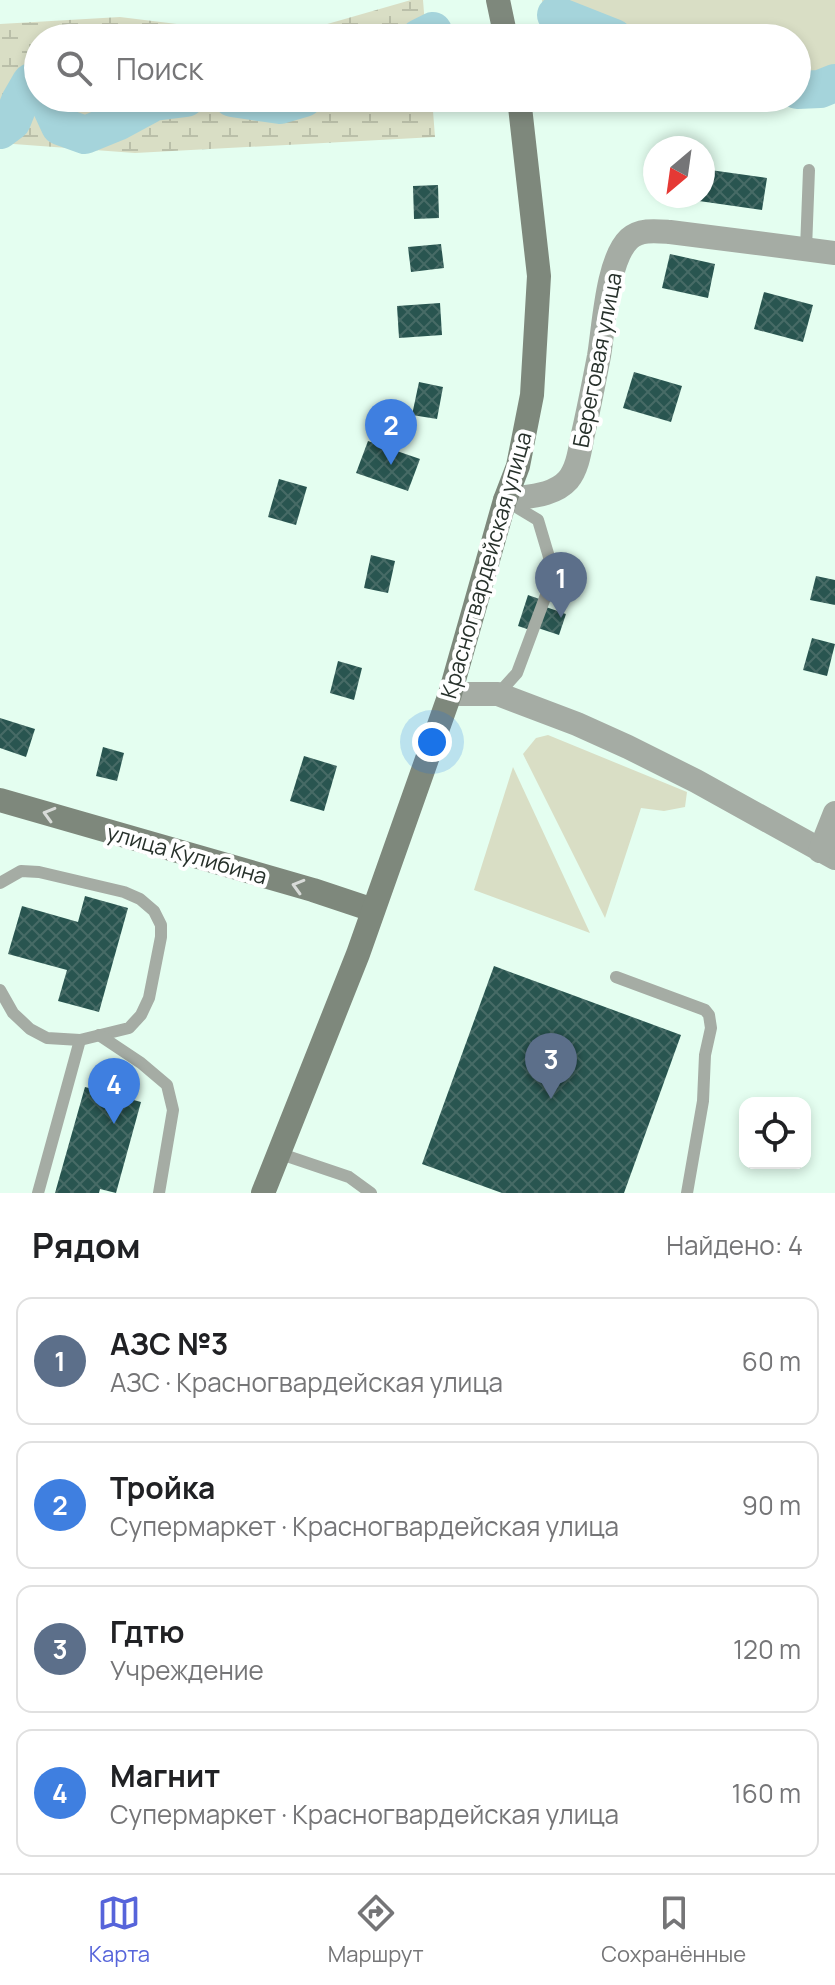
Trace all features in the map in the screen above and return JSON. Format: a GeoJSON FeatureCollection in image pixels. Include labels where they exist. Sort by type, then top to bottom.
{"type":"FeatureCollection","features":[{"type":"Feature","properties":{"kind":"main road"},"geometry":{"type":"LineString","coordinates":[[498,0],[503,24]]}},
{"type":"Feature","properties":{"kind":"main road","name":"Красногвардейская улица"},"geometry":{"type":"LineString","coordinates":[[263,1193],[358,954],[450,694],[505,500],[518,466],[532,395],[539,276],[521,112]]}},
{"type":"Feature","properties":{"kind":"main road","name":"улица Кулибина"},"geometry":{"type":"LineString","coordinates":[[0,800],[373,910]]}},
{"type":"Feature","properties":{"kind":"street","name":"Береговая улица"},"geometry":{"type":"LineString","coordinates":[[505,500],[550,492],[567,481],[572,473],[593,390],[607,295],[620,251],[631,238],[647,231],[670,232],[835,253]]}},
{"type":"Feature","properties":{"kind":"street"},"geometry":{"type":"LineString","coordinates":[[450,694],[498,694],[577,724],[757,814],[828,855],[835,813]]}},
{"type":"Feature","properties":{"kind":"lane"},"geometry":{"type":"LineString","coordinates":[[806,249],[809,170]]}},
{"type":"Feature","properties":{"kind":"lane"},"geometry":{"type":"LineString","coordinates":[[498,694],[517,673],[549,587],[549,557],[538,520],[505,500]]}},
{"type":"Feature","properties":{"kind":"lane"},"geometry":{"type":"LineString","coordinates":[[0,883],[21,871],[39,872],[124,892],[140,899],[154,911],[161,925],[149,998],[141,1015],[129,1028],[80,1040],[47,1038],[30,1029],[13,1013],[0,990]]}},
{"type":"Feature","properties":{"kind":"lane"},"geometry":{"type":"LineString","coordinates":[[616,977],[705,1010],[709,1015],[711,1028],[705,1055],[703,1101],[687,1193]]}},
{"type":"Feature","properties":{"kind":"lane"},"geometry":{"type":"LineString","coordinates":[[99,1035],[167,1085],[173,1110],[159,1193]]}},
{"type":"Feature","properties":{"kind":"lane"},"geometry":{"type":"LineString","coordinates":[[38,1193],[80,1040]]}},
{"type":"Feature","properties":{"kind":"lane"},"geometry":{"type":"LineString","coordinates":[[278,1153],[349,1177],[371,1193]]}},
{"type":"Feature","properties":{"kind":"green space"},"geometry":{"type":"Polygon","coordinates":[[[411,0],[423,0],[425,24],[327,24],[411,0]]]}},
{"type":"Feature","properties":{"kind":"green space"},"geometry":{"type":"Polygon","coordinates":[[[542,0],[835,0],[835,103],[811,93],[811,24],[546,24],[542,0]]]}},
{"type":"Feature","properties":{"kind":"green space"},"geometry":{"type":"Polygon","coordinates":[[[120,17],[177,24],[24,24],[24,112],[433,112],[435,137],[135,153],[0,143],[0,24],[120,17]]]}},
{"type":"Feature","properties":{"kind":"green space"},"geometry":{"type":"Polygon","coordinates":[[[548,735],[687,792],[685,807],[664,811],[641,808],[605,918],[523,754],[536,738],[548,735]]]}},
{"type":"Feature","properties":{"kind":"green space"},"geometry":{"type":"Polygon","coordinates":[[[513,767],[590,933],[474,890],[513,767]]]}},
{"type":"Feature","properties":{"kind":"building"},"geometry":{"type":"Polygon","coordinates":[[[715,171],[767,178],[762,210],[715,203],[715,171]]]}},
{"type":"Feature","properties":{"kind":"building"},"geometry":{"type":"Polygon","coordinates":[[[438,185],[439,218],[414,219],[413,186],[438,185]]]}},
{"type":"Feature","properties":{"kind":"building"},"geometry":{"type":"Polygon","coordinates":[[[441,244],[444,268],[411,272],[408,247],[441,244]]]}},
{"type":"Feature","properties":{"kind":"building"},"geometry":{"type":"Polygon","coordinates":[[[670,254],[715,264],[708,298],[662,288],[670,254]]]}},
{"type":"Feature","properties":{"kind":"building"},"geometry":{"type":"Polygon","coordinates":[[[764,292],[813,305],[803,342],[754,329],[764,292]]]}},
{"type":"Feature","properties":{"kind":"building"},"geometry":{"type":"Polygon","coordinates":[[[440,303],[442,335],[399,338],[397,306],[440,303]]]}},
{"type":"Feature","properties":{"kind":"building"},"geometry":{"type":"Polygon","coordinates":[[[634,372],[682,386],[671,422],[623,408],[634,372]]]}},
{"type":"Feature","properties":{"kind":"building"},"geometry":{"type":"Polygon","coordinates":[[[419,382],[443,387],[437,419],[412,415],[419,382]]]}},
{"type":"Feature","properties":{"kind":"building"},"geometry":{"type":"Polygon","coordinates":[[[368,441],[420,459],[408,491],[356,473],[368,441]]]}},
{"type":"Feature","properties":{"kind":"building"},"geometry":{"type":"Polygon","coordinates":[[[279,479],[307,487],[296,525],[268,517],[279,479]]]}},
{"type":"Feature","properties":{"kind":"building"},"geometry":{"type":"Polygon","coordinates":[[[371,555],[395,561],[388,593],[364,588],[371,555]]]}},
{"type":"Feature","properties":{"kind":"building"},"geometry":{"type":"Polygon","coordinates":[[[816,576],[835,580],[835,605],[810,600],[816,576]]]}},
{"type":"Feature","properties":{"kind":"building"},"geometry":{"type":"Polygon","coordinates":[[[528,595],[548,602],[546,607],[566,614],[559,635],[518,626],[528,595]]]}},
{"type":"Feature","properties":{"kind":"building"},"geometry":{"type":"Polygon","coordinates":[[[812,638],[835,644],[827,676],[803,670],[812,638]]]}},
{"type":"Feature","properties":{"kind":"building"},"geometry":{"type":"Polygon","coordinates":[[[338,661],[362,668],[354,700],[330,693],[338,661]]]}},
{"type":"Feature","properties":{"kind":"building"},"geometry":{"type":"Polygon","coordinates":[[[0,718],[35,729],[26,757],[0,748],[0,718]]]}},
{"type":"Feature","properties":{"kind":"building"},"geometry":{"type":"Polygon","coordinates":[[[103,747],[124,753],[117,781],[96,776],[103,747]]]}},
{"type":"Feature","properties":{"kind":"building"},"geometry":{"type":"Polygon","coordinates":[[[304,756],[337,766],[324,811],[290,801],[304,756]]]}},
{"type":"Feature","properties":{"kind":"building"},"geometry":{"type":"Polygon","coordinates":[[[85,896],[128,908],[99,1012],[58,1001],[67,970],[8,954],[22,906],[78,922],[85,896]]]}},
{"type":"Feature","properties":{"kind":"building"},"geometry":{"type":"Polygon","coordinates":[[[494,966],[681,1035],[624,1193],[502,1193],[422,1164],[494,966]]]}},
{"type":"Feature","properties":{"kind":"building"},"geometry":{"type":"Polygon","coordinates":[[[85,1087],[141,1102],[116,1193],[100,1189],[99,1193],[55,1193],[85,1087]]]}},
{"type":"Feature","properties":{"kind":"waterway"},"geometry":{"type":"LineString","coordinates":[[556,15],[579,24]]}},
{"type":"Feature","properties":{"kind":"waterway"},"geometry":{"type":"LineString","coordinates":[[811,89],[835,83]]}},
{"type":"Feature","properties":{"kind":"waterway"},"geometry":{"type":"LineString","coordinates":[[0,130],[12,121],[24,94]]}},
{"type":"Feature","properties":{"kind":"waterway"},"geometry":{"type":"LineString","coordinates":[[54,112],[60,126],[85,135],[136,112]]}},
{"type":"Feature","properties":{"kind":"place","name":"Тройка"},"geometry":{"type":"Point","coordinates":[391,465]}},
{"type":"Feature","properties":{"kind":"place","name":"АЗС №3"},"geometry":{"type":"Point","coordinates":[561,618]}},
{"type":"Feature","properties":{"kind":"place","name":"Гдтю"},"geometry":{"type":"Point","coordinates":[551,1099]}},
{"type":"Feature","properties":{"kind":"place","name":"Магнит"},"geometry":{"type":"Point","coordinates":[114,1124]}}]}
